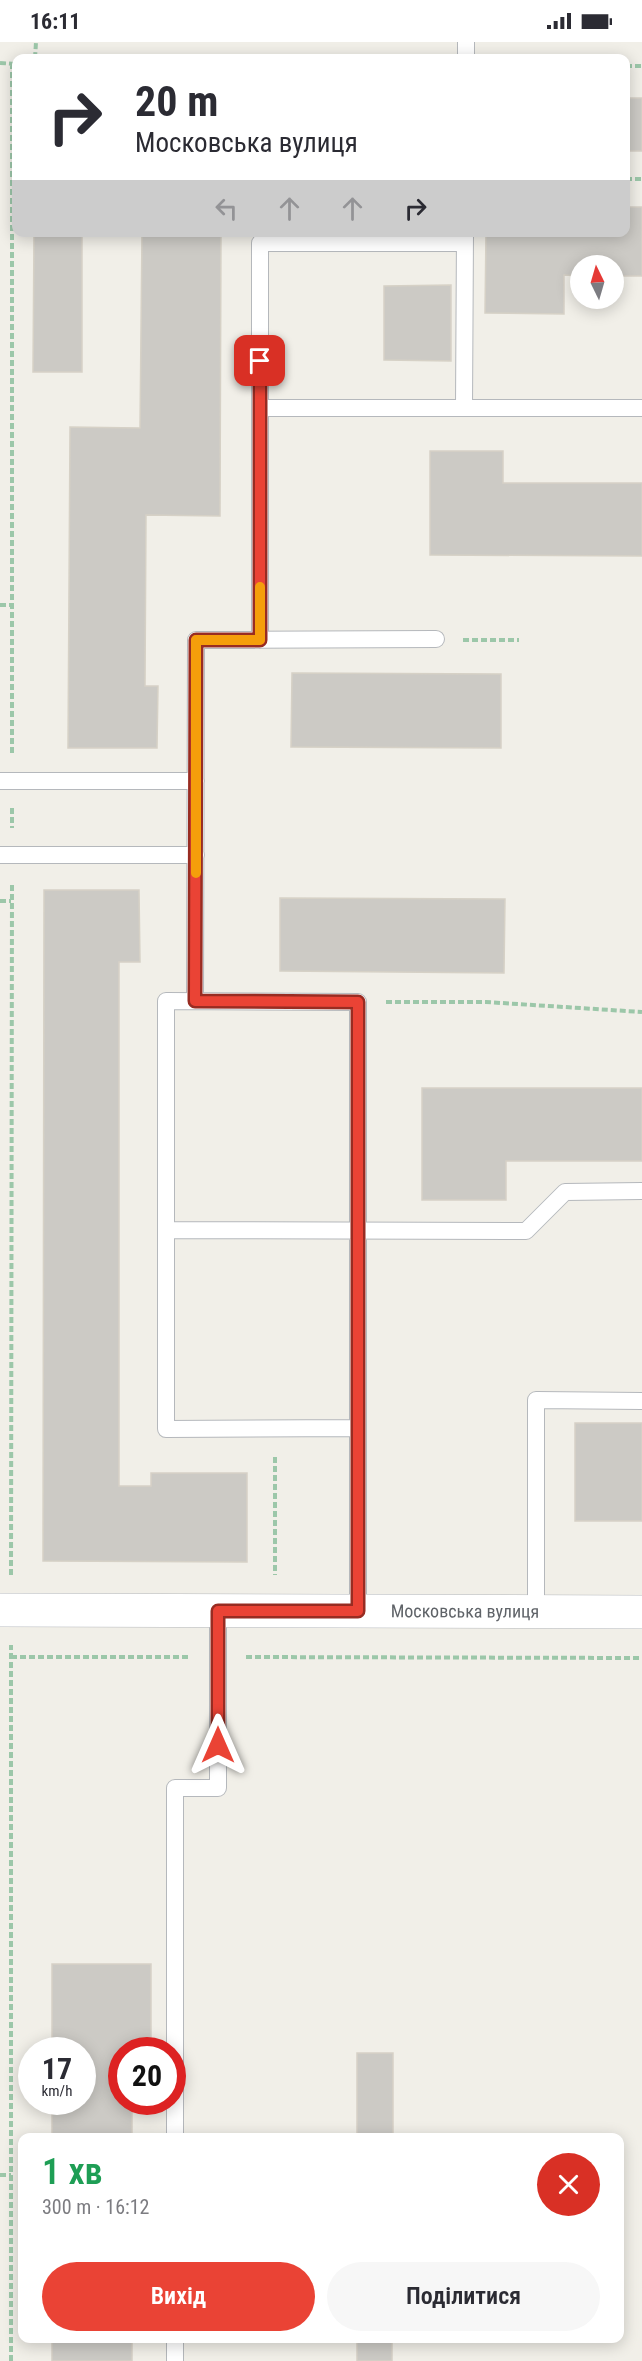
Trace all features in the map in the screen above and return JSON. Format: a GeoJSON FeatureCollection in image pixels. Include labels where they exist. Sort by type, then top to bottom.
{"type":"FeatureCollection","features":[{"type":"Feature","properties":{"kind":"street","name":"Московська вулиця"},"geometry":{"type":"LineString","coordinates":[[6,1610],[642,1612]]}},
{"type":"Feature","properties":{"kind":"lane"},"geometry":{"type":"LineString","coordinates":[[260,640],[260,243],[465,238],[464,408]]}},
{"type":"Feature","properties":{"kind":"lane"},"geometry":{"type":"LineString","coordinates":[[260,408],[642,408]]}},
{"type":"Feature","properties":{"kind":"lane"},"geometry":{"type":"LineString","coordinates":[[195,1001],[196,640],[436,639]]}},
{"type":"Feature","properties":{"kind":"lane"},"geometry":{"type":"LineString","coordinates":[[6,781],[196,781]]}},
{"type":"Feature","properties":{"kind":"lane"},"geometry":{"type":"LineString","coordinates":[[6,855],[196,855]]}},
{"type":"Feature","properties":{"kind":"lane"},"geometry":{"type":"LineString","coordinates":[[358,1428],[166,1429],[166,1001],[358,1002],[358,1230],[358,1428],[358,1611]]}},
{"type":"Feature","properties":{"kind":"lane"},"geometry":{"type":"LineString","coordinates":[[166,1230],[526,1231],[565,1192],[642,1191]]}},
{"type":"Feature","properties":{"kind":"lane"},"geometry":{"type":"LineString","coordinates":[[536,1611],[536,1400],[642,1401]]}},
{"type":"Feature","properties":{"kind":"lane"},"geometry":{"type":"LineString","coordinates":[[175,2133],[175,1788],[218,1788],[218,1611]]}},
{"type":"Feature","properties":{"kind":"lane"},"geometry":{"type":"LineString","coordinates":[[175,2343],[175,2361]]}},
{"type":"Feature","properties":{"kind":"path"},"geometry":{"type":"LineString","coordinates":[[11,2361],[11,1657],[6,1610],[12,901],[6,855],[6,781],[12,605],[13,237]]}},
{"type":"Feature","properties":{"kind":"path"},"geometry":{"type":"LineString","coordinates":[[0,605],[12,605]]}},
{"type":"Feature","properties":{"kind":"path"},"geometry":{"type":"LineString","coordinates":[[436,639],[519,640]]}},
{"type":"Feature","properties":{"kind":"path"},"geometry":{"type":"LineString","coordinates":[[0,901],[12,901]]}},
{"type":"Feature","properties":{"kind":"path"},"geometry":{"type":"LineString","coordinates":[[358,1002],[486,1002],[642,1012]]}},
{"type":"Feature","properties":{"kind":"path"},"geometry":{"type":"LineString","coordinates":[[275,1429],[275,1586]]}},
{"type":"Feature","properties":{"kind":"path"},"geometry":{"type":"LineString","coordinates":[[11,1657],[642,1658]]}},
{"type":"Feature","properties":{"kind":"path"},"geometry":{"type":"LineString","coordinates":[[0,2175],[10,2175]]}},
{"type":"Feature","properties":{"kind":"building"},"geometry":{"type":"Polygon","coordinates":[[[630,98],[642,98],[642,151],[630,151],[630,98]]]}},
{"type":"Feature","properties":{"kind":"building"},"geometry":{"type":"Polygon","coordinates":[[[630,207],[642,207],[642,276],[624,276],[624,255],[570,255],[570,275],[564,275],[564,314],[485,313],[486,237],[630,237],[630,207]]]}},
{"type":"Feature","properties":{"kind":"building"},"geometry":{"type":"Polygon","coordinates":[[[34,237],[82,237],[82,372],[33,372],[34,237]]]}},
{"type":"Feature","properties":{"kind":"building"},"geometry":{"type":"Polygon","coordinates":[[[142,237],[221,237],[220,516],[146,515],[145,686],[158,686],[157,748],[68,748],[70,427],[140,428],[142,237]]]}},
{"type":"Feature","properties":{"kind":"building"},"geometry":{"type":"Polygon","coordinates":[[[451,285],[451,361],[384,360],[384,286],[451,285]]]}},
{"type":"Feature","properties":{"kind":"building"},"geometry":{"type":"Polygon","coordinates":[[[430,451],[503,451],[503,483],[642,483],[642,556],[430,555],[430,451]]]}},
{"type":"Feature","properties":{"kind":"building"},"geometry":{"type":"Polygon","coordinates":[[[292,673],[501,674],[501,748],[291,747],[292,673]]]}},
{"type":"Feature","properties":{"kind":"building"},"geometry":{"type":"Polygon","coordinates":[[[44,890],[139,890],[140,962],[119,962],[119,1486],[151,1486],[151,1473],[247,1473],[247,1562],[43,1561],[44,890]]]}},
{"type":"Feature","properties":{"kind":"building"},"geometry":{"type":"Polygon","coordinates":[[[280,898],[505,899],[504,973],[280,971],[280,898]]]}},
{"type":"Feature","properties":{"kind":"building"},"geometry":{"type":"Polygon","coordinates":[[[422,1088],[642,1088],[642,1161],[506,1161],[506,1200],[422,1200],[422,1088]]]}},
{"type":"Feature","properties":{"kind":"building"},"geometry":{"type":"Polygon","coordinates":[[[575,1423],[642,1423],[642,1521],[575,1521],[575,1423]]]}},
{"type":"Feature","properties":{"kind":"building"},"geometry":{"type":"Polygon","coordinates":[[[52,1964],[151,1964],[151,2037],[108,2037],[108,2115],[132,2115],[132,2133],[52,2133],[52,2115],[96,2115],[96,2037],[52,2037],[52,1964]]]}},
{"type":"Feature","properties":{"kind":"building"},"geometry":{"type":"Polygon","coordinates":[[[357,2053],[393,2053],[393,2133],[357,2133],[357,2053]]]}},
{"type":"Feature","properties":{"kind":"building"},"geometry":{"type":"Polygon","coordinates":[[[52,2343],[132,2343],[132,2361],[52,2361],[52,2343]]]}},
{"type":"Feature","properties":{"kind":"building"},"geometry":{"type":"Polygon","coordinates":[[[357,2343],[392,2343],[392,2361],[357,2361],[357,2343]]]}},
{"type":"Feature","properties":{"kind":"slow traffic"},"geometry":{"type":"LineString","coordinates":[[196,873],[196,640],[260,640],[260,587]]}},
{"type":"Feature","properties":{"kind":"route"},"geometry":{"type":"LineString","coordinates":[[218,1745],[218,1611],[358,1611],[358,1002],[195,1001],[196,640],[260,640],[260,361]]}}]}
